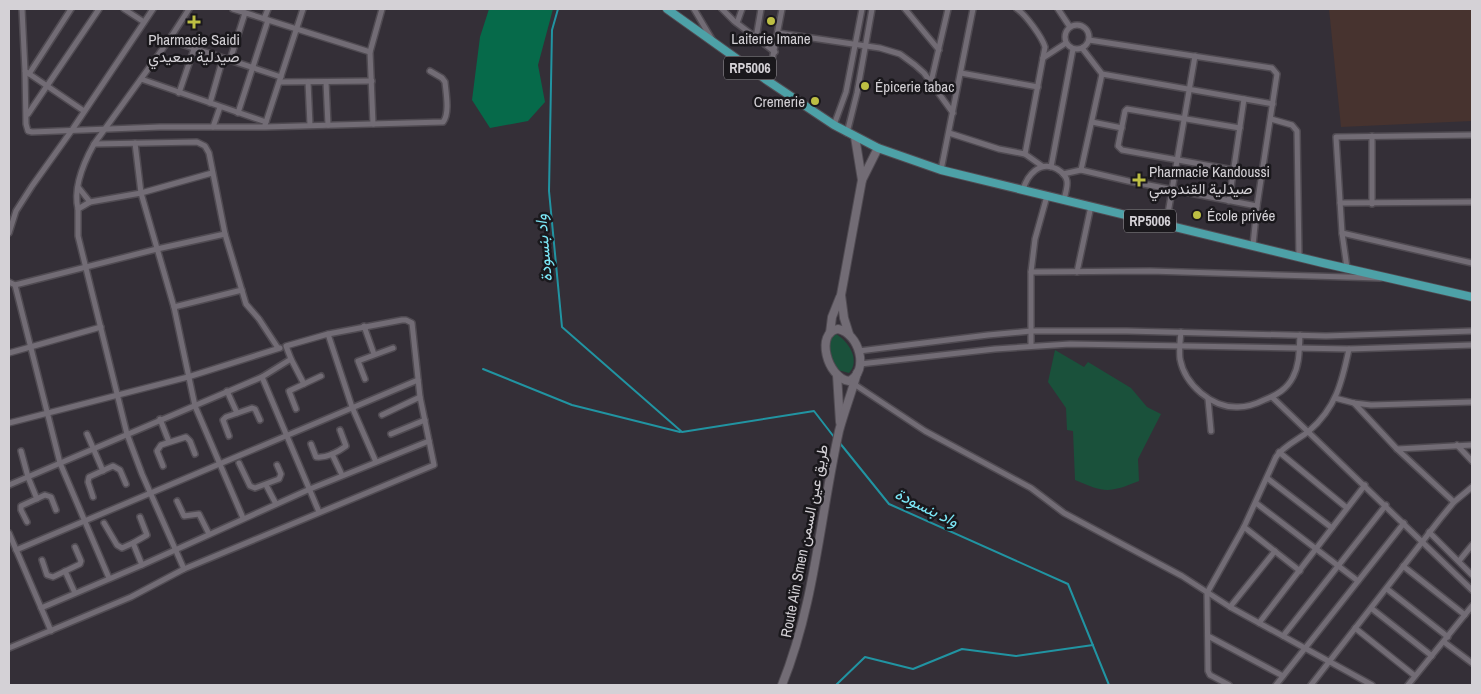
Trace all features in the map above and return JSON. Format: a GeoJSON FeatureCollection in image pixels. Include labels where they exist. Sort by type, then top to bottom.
{"type":"FeatureCollection","features":[{"type":"Feature","properties":{"kind":"main road","name":"RP5006"},"geometry":{"type":"LineString","coordinates":[[667,9],[768,81],[846,133],[878,148],[941,170],[1472,297]]}},
{"type":"Feature","properties":{"kind":"street"},"geometry":{"type":"LineString","coordinates":[[22,9],[27,73],[26,123],[28,131],[266,124],[431,123],[444,121],[446,114],[445,82],[430,71]]}},
{"type":"Feature","properties":{"kind":"street"},"geometry":{"type":"LineString","coordinates":[[27,73],[71,9]]}},
{"type":"Feature","properties":{"kind":"street"},"geometry":{"type":"LineString","coordinates":[[27,114],[99,9]]}},
{"type":"Feature","properties":{"kind":"street"},"geometry":{"type":"LineString","coordinates":[[124,9],[144,22]]}},
{"type":"Feature","properties":{"kind":"street"},"geometry":{"type":"LineString","coordinates":[[9,233],[16,211],[32,186],[153,9]]}},
{"type":"Feature","properties":{"kind":"street"},"geometry":{"type":"LineString","coordinates":[[184,569],[135,457],[127,434],[77,229],[79,218],[77,194],[86,159],[94,144],[189,9]]}},
{"type":"Feature","properties":{"kind":"street"},"geometry":{"type":"LineString","coordinates":[[236,9],[370,52]]}},
{"type":"Feature","properties":{"kind":"street"},"geometry":{"type":"LineString","coordinates":[[238,113],[253,68],[268,9]]}},
{"type":"Feature","properties":{"kind":"street"},"geometry":{"type":"LineString","coordinates":[[266,124],[303,9]]}},
{"type":"Feature","properties":{"kind":"street"},"geometry":{"type":"LineString","coordinates":[[372,124],[370,52],[382,9]]}},
{"type":"Feature","properties":{"kind":"street"},"geometry":{"type":"LineString","coordinates":[[694,9],[714,42]]}},
{"type":"Feature","properties":{"kind":"street"},"geometry":{"type":"LineString","coordinates":[[722,9],[738,24],[775,52]]}},
{"type":"Feature","properties":{"kind":"street"},"geometry":{"type":"LineString","coordinates":[[738,24],[742,9]]}},
{"type":"Feature","properties":{"kind":"street"},"geometry":{"type":"LineString","coordinates":[[756,38],[761,9]]}},
{"type":"Feature","properties":{"kind":"street"},"geometry":{"type":"LineString","coordinates":[[768,81],[782,9]]}},
{"type":"Feature","properties":{"kind":"street"},"geometry":{"type":"LineString","coordinates":[[834,125],[846,92],[862,9]]}},
{"type":"Feature","properties":{"kind":"street"},"geometry":{"type":"LineString","coordinates":[[846,133],[857,92],[872,9]]}},
{"type":"Feature","properties":{"kind":"street"},"geometry":{"type":"LineString","coordinates":[[905,9],[939,50]]}},
{"type":"Feature","properties":{"kind":"street"},"geometry":{"type":"LineString","coordinates":[[931,82],[948,9]]}},
{"type":"Feature","properties":{"kind":"street"},"geometry":{"type":"LineString","coordinates":[[941,170],[973,9]]}},
{"type":"Feature","properties":{"kind":"street"},"geometry":{"type":"LineString","coordinates":[[1017,9],[1024,15],[1043,41],[1045,51],[1025,154]]}},
{"type":"Feature","properties":{"kind":"street"},"geometry":{"type":"LineString","coordinates":[[1058,9],[1070,26]]}},
{"type":"Feature","properties":{"kind":"street"},"geometry":{"type":"LineString","coordinates":[[230,60],[245,13]]}},
{"type":"Feature","properties":{"kind":"street"},"geometry":{"type":"LineString","coordinates":[[1078,24],[1084,26],[1089,32],[1089,40],[1082,48],[1073,48],[1066,43],[1065,33],[1070,26],[1078,24]]}},
{"type":"Feature","properties":{"kind":"street"},"geometry":{"type":"LineString","coordinates":[[778,32],[856,46],[880,48],[900,54],[915,65],[931,82],[953,113]]}},
{"type":"Feature","properties":{"kind":"street"},"geometry":{"type":"LineString","coordinates":[[169,40],[253,68],[280,80],[308,82],[372,81]]}},
{"type":"Feature","properties":{"kind":"street"},"geometry":{"type":"LineString","coordinates":[[1089,40],[1274,69],[1277,74],[1257,206],[1253,246]]}},
{"type":"Feature","properties":{"kind":"street"},"geometry":{"type":"LineString","coordinates":[[1043,58],[1066,43]]}},
{"type":"Feature","properties":{"kind":"street"},"geometry":{"type":"LineString","coordinates":[[1051,167],[1073,48]]}},
{"type":"Feature","properties":{"kind":"street"},"geometry":{"type":"LineString","coordinates":[[1082,48],[1102,74],[1273,104]]}},
{"type":"Feature","properties":{"kind":"street"},"geometry":{"type":"LineString","coordinates":[[179,93],[194,49]]}},
{"type":"Feature","properties":{"kind":"street"},"geometry":{"type":"LineString","coordinates":[[1166,224],[1195,56]]}},
{"type":"Feature","properties":{"kind":"street"},"geometry":{"type":"LineString","coordinates":[[210,103],[224,58]]}},
{"type":"Feature","properties":{"kind":"street"},"geometry":{"type":"LineString","coordinates":[[27,73],[84,111]]}},
{"type":"Feature","properties":{"kind":"street"},"geometry":{"type":"LineString","coordinates":[[961,73],[1038,87]]}},
{"type":"Feature","properties":{"kind":"street"},"geometry":{"type":"LineString","coordinates":[[1081,170],[1102,74]]}},
{"type":"Feature","properties":{"kind":"street"},"geometry":{"type":"LineString","coordinates":[[141,79],[266,124]]}},
{"type":"Feature","properties":{"kind":"street"},"geometry":{"type":"LineString","coordinates":[[308,82],[310,125]]}},
{"type":"Feature","properties":{"kind":"street"},"geometry":{"type":"LineString","coordinates":[[326,82],[328,125]]}},
{"type":"Feature","properties":{"kind":"street"},"geometry":{"type":"LineString","coordinates":[[1229,201],[1244,99]]}},
{"type":"Feature","properties":{"kind":"street"},"geometry":{"type":"LineString","coordinates":[[213,126],[220,107]]}},
{"type":"Feature","properties":{"kind":"street"},"geometry":{"type":"LineString","coordinates":[[1234,170],[1121,149],[1118,146],[1127,109],[1240,128]]}},
{"type":"Feature","properties":{"kind":"street"},"geometry":{"type":"LineString","coordinates":[[1271,119],[1292,125],[1297,131],[1299,256]]}},
{"type":"Feature","properties":{"kind":"street"},"geometry":{"type":"LineString","coordinates":[[1092,122],[1122,128]]}},
{"type":"Feature","properties":{"kind":"street"},"geometry":{"type":"LineString","coordinates":[[949,133],[1000,149],[1025,154],[1042,166],[1051,167],[1063,174],[1067,185],[1064,200]]}},
{"type":"Feature","properties":{"kind":"street"},"geometry":{"type":"LineString","coordinates":[[1346,268],[1336,137],[1472,135]]}},
{"type":"Feature","properties":{"kind":"street"},"geometry":{"type":"LineString","coordinates":[[1372,136],[1372,204]]}},
{"type":"Feature","properties":{"kind":"street"},"geometry":{"type":"LineString","coordinates":[[855,137],[862,180]]}},
{"type":"Feature","properties":{"kind":"street"},"geometry":{"type":"LineString","coordinates":[[135,143],[141,193],[174,306],[195,406],[243,518]]}},
{"type":"Feature","properties":{"kind":"street"},"geometry":{"type":"LineString","coordinates":[[94,144],[201,143],[208,150],[226,234],[247,308],[258,319],[278,348]]}},
{"type":"Feature","properties":{"kind":"street"},"geometry":{"type":"LineString","coordinates":[[841,295],[844,318],[849,334],[856,342],[859,351],[860,364],[857,373],[849,381],[842,380],[830,366],[826,354],[826,344],[834,312],[841,295],[862,180],[878,148]]}},
{"type":"Feature","properties":{"kind":"street"},"geometry":{"type":"LineString","coordinates":[[1023,190],[1030,176],[1042,166]]}},
{"type":"Feature","properties":{"kind":"street"},"geometry":{"type":"LineString","coordinates":[[1063,174],[1081,170],[1257,206]]}},
{"type":"Feature","properties":{"kind":"street"},"geometry":{"type":"LineString","coordinates":[[78,209],[90,202],[141,193],[212,173]]}},
{"type":"Feature","properties":{"kind":"street"},"geometry":{"type":"LineString","coordinates":[[78,187],[90,202]]}},
{"type":"Feature","properties":{"kind":"street"},"geometry":{"type":"LineString","coordinates":[[1031,346],[1030,272],[1035,239],[1047,196]]}},
{"type":"Feature","properties":{"kind":"street"},"geometry":{"type":"LineString","coordinates":[[1340,203],[1472,202]]}},
{"type":"Feature","properties":{"kind":"street"},"geometry":{"type":"LineString","coordinates":[[1077,272],[1091,206]]}},
{"type":"Feature","properties":{"kind":"street"},"geometry":{"type":"LineString","coordinates":[[1342,233],[1472,263]]}},
{"type":"Feature","properties":{"kind":"street"},"geometry":{"type":"LineString","coordinates":[[9,282],[16,285],[86,266],[226,234]]}},
{"type":"Feature","properties":{"kind":"street"},"geometry":{"type":"LineString","coordinates":[[1030,272],[1189,272],[1364,279],[1390,278]]}},
{"type":"Feature","properties":{"kind":"street"},"geometry":{"type":"LineString","coordinates":[[16,285],[60,463],[110,578]]}},
{"type":"Feature","properties":{"kind":"street"},"geometry":{"type":"LineString","coordinates":[[174,306],[242,290]]}},
{"type":"Feature","properties":{"kind":"street"},"geometry":{"type":"LineString","coordinates":[[9,423],[188,377],[328,334],[402,320],[411,323],[420,397],[434,465],[184,569],[132,597],[9,648]]}},
{"type":"Feature","properties":{"kind":"street"},"geometry":{"type":"LineString","coordinates":[[364,326],[374,354]]}},
{"type":"Feature","properties":{"kind":"street"},"geometry":{"type":"LineString","coordinates":[[9,353],[101,327]]}},
{"type":"Feature","properties":{"kind":"street"},"geometry":{"type":"LineString","coordinates":[[830,333],[838,329],[849,334]]}},
{"type":"Feature","properties":{"kind":"street"},"geometry":{"type":"LineString","coordinates":[[859,351],[1031,331],[1300,335],[1472,332]]}},
{"type":"Feature","properties":{"kind":"street"},"geometry":{"type":"LineString","coordinates":[[1181,332],[1180,359],[1186,375],[1196,389],[1208,398],[1225,405],[1240,407],[1272,397],[1284,389],[1298,365],[1300,335]]}},
{"type":"Feature","properties":{"kind":"street"},"geometry":{"type":"LineString","coordinates":[[328,334],[352,407],[376,462]]}},
{"type":"Feature","properties":{"kind":"street"},"geometry":{"type":"LineString","coordinates":[[860,364],[1031,346],[1094,344],[1349,349],[1472,345]]}},
{"type":"Feature","properties":{"kind":"street"},"geometry":{"type":"LineString","coordinates":[[286,346],[304,384]]}},
{"type":"Feature","properties":{"kind":"street"},"geometry":{"type":"LineString","coordinates":[[365,379],[358,361],[393,348]]}},
{"type":"Feature","properties":{"kind":"street"},"geometry":{"type":"LineString","coordinates":[[1229,685],[1208,673],[1207,593],[1244,528],[1279,452],[1308,431],[1326,412],[1335,398],[1342,381],[1349,349]]}},
{"type":"Feature","properties":{"kind":"street"},"geometry":{"type":"LineString","coordinates":[[9,485],[262,377],[291,359]]}},
{"type":"Feature","properties":{"kind":"street","name":"Route Aïn Smen طريق عين السمن"},"geometry":{"type":"LineString","coordinates":[[782,685],[806,614],[840,429],[857,373]]}},
{"type":"Feature","properties":{"kind":"street"},"geometry":{"type":"LineString","coordinates":[[296,409],[290,391],[321,376]]}},
{"type":"Feature","properties":{"kind":"street","name":"Route Aïn Smen طريق عين السمن"},"geometry":{"type":"LineString","coordinates":[[837,376],[840,429]]}},
{"type":"Feature","properties":{"kind":"street"},"geometry":{"type":"LineString","coordinates":[[262,377],[318,512]]}},
{"type":"Feature","properties":{"kind":"street"},"geometry":{"type":"LineString","coordinates":[[16,550],[418,380]]}},
{"type":"Feature","properties":{"kind":"street"},"geometry":{"type":"LineString","coordinates":[[854,384],[924,431],[1023,484],[1064,513],[1166,567],[1230,607],[1372,685]]}},
{"type":"Feature","properties":{"kind":"street"},"geometry":{"type":"LineString","coordinates":[[227,391],[237,413]]}},
{"type":"Feature","properties":{"kind":"street"},"geometry":{"type":"LineString","coordinates":[[382,415],[420,397]]}},
{"type":"Feature","properties":{"kind":"street"},"geometry":{"type":"LineString","coordinates":[[1272,397],[1472,590]]}},
{"type":"Feature","properties":{"kind":"street"},"geometry":{"type":"LineString","coordinates":[[1208,398],[1211,431]]}},
{"type":"Feature","properties":{"kind":"street"},"geometry":{"type":"LineString","coordinates":[[1335,398],[1371,405],[1472,402]]}},
{"type":"Feature","properties":{"kind":"street"},"geometry":{"type":"LineString","coordinates":[[1354,403],[1397,449],[1454,502]]}},
{"type":"Feature","properties":{"kind":"street"},"geometry":{"type":"LineString","coordinates":[[229,436],[223,420],[252,408],[260,420]]}},
{"type":"Feature","properties":{"kind":"street"},"geometry":{"type":"LineString","coordinates":[[160,419],[169,442]]}},
{"type":"Feature","properties":{"kind":"street"},"geometry":{"type":"LineString","coordinates":[[391,434],[425,420]]}},
{"type":"Feature","properties":{"kind":"street"},"geometry":{"type":"LineString","coordinates":[[311,444],[316,457],[319,458],[332,454],[346,446],[340,430]]}},
{"type":"Feature","properties":{"kind":"street"},"geometry":{"type":"LineString","coordinates":[[87,434],[102,471]]}},
{"type":"Feature","properties":{"kind":"street"},"geometry":{"type":"LineString","coordinates":[[164,466],[158,448],[169,442],[186,437],[195,454]]}},
{"type":"Feature","properties":{"kind":"street"},"geometry":{"type":"LineString","coordinates":[[42,608],[310,489],[429,441]]}},
{"type":"Feature","properties":{"kind":"street"},"geometry":{"type":"LineString","coordinates":[[1397,449],[1472,445]]}},
{"type":"Feature","properties":{"kind":"street"},"geometry":{"type":"LineString","coordinates":[[1457,446],[1472,461]]}},
{"type":"Feature","properties":{"kind":"street"},"geometry":{"type":"LineString","coordinates":[[21,451],[28,477],[37,499]]}},
{"type":"Feature","properties":{"kind":"street"},"geometry":{"type":"LineString","coordinates":[[1279,452],[1347,508]]}},
{"type":"Feature","properties":{"kind":"street"},"geometry":{"type":"LineString","coordinates":[[332,454],[342,476]]}},
{"type":"Feature","properties":{"kind":"street"},"geometry":{"type":"LineString","coordinates":[[240,462],[250,486],[255,488],[266,485],[280,477],[277,465]]}},
{"type":"Feature","properties":{"kind":"street"},"geometry":{"type":"LineString","coordinates":[[93,497],[88,478],[114,466],[121,471],[126,484]]}},
{"type":"Feature","properties":{"kind":"street"},"geometry":{"type":"LineString","coordinates":[[1267,478],[1332,528]]}},
{"type":"Feature","properties":{"kind":"street"},"geometry":{"type":"LineString","coordinates":[[266,485],[276,504]]}},
{"type":"Feature","properties":{"kind":"street"},"geometry":{"type":"LineString","coordinates":[[1259,623],[1365,485]]}},
{"type":"Feature","properties":{"kind":"street"},"geometry":{"type":"LineString","coordinates":[[1312,685],[1429,532],[1454,502],[1472,487]]}},
{"type":"Feature","properties":{"kind":"street"},"geometry":{"type":"LineString","coordinates":[[27,522],[21,507],[46,495],[50,496],[56,510]]}},
{"type":"Feature","properties":{"kind":"street"},"geometry":{"type":"LineString","coordinates":[[177,501],[184,516],[199,514],[209,534]]}},
{"type":"Feature","properties":{"kind":"street"},"geometry":{"type":"LineString","coordinates":[[1256,503],[1358,581]]}},
{"type":"Feature","properties":{"kind":"street"},"geometry":{"type":"LineString","coordinates":[[1282,636],[1386,505]]}},
{"type":"Feature","properties":{"kind":"street"},"geometry":{"type":"LineString","coordinates":[[104,523],[118,546],[122,548],[133,544],[148,534],[140,517]]}},
{"type":"Feature","properties":{"kind":"street"},"geometry":{"type":"LineString","coordinates":[[1276,685],[1404,523]]}},
{"type":"Feature","properties":{"kind":"street"},"geometry":{"type":"LineString","coordinates":[[1244,528],[1300,571]]}},
{"type":"Feature","properties":{"kind":"street"},"geometry":{"type":"LineString","coordinates":[[1429,532],[1472,575]]}},
{"type":"Feature","properties":{"kind":"street"},"geometry":{"type":"LineString","coordinates":[[9,533],[51,631]]}},
{"type":"Feature","properties":{"kind":"street"},"geometry":{"type":"LineString","coordinates":[[133,544],[142,565]]}},
{"type":"Feature","properties":{"kind":"street"},"geometry":{"type":"LineString","coordinates":[[1459,561],[1472,545]]}},
{"type":"Feature","properties":{"kind":"street"},"geometry":{"type":"LineString","coordinates":[[42,560],[47,574],[53,577],[78,566],[81,562],[75,547]]}},
{"type":"Feature","properties":{"kind":"street"},"geometry":{"type":"LineString","coordinates":[[1230,607],[1275,551]]}},
{"type":"Feature","properties":{"kind":"street"},"geometry":{"type":"LineString","coordinates":[[1403,566],[1465,615]]}},
{"type":"Feature","properties":{"kind":"street"},"geometry":{"type":"LineString","coordinates":[[66,571],[75,593]]}},
{"type":"Feature","properties":{"kind":"street"},"geometry":{"type":"LineString","coordinates":[[1387,589],[1472,663]]}},
{"type":"Feature","properties":{"kind":"street"},"geometry":{"type":"LineString","coordinates":[[1408,685],[1472,606]]}},
{"type":"Feature","properties":{"kind":"street"},"geometry":{"type":"LineString","coordinates":[[1371,608],[1432,656]]}},
{"type":"Feature","properties":{"kind":"street"},"geometry":{"type":"LineString","coordinates":[[1355,628],[1415,676]]}},
{"type":"Feature","properties":{"kind":"street"},"geometry":{"type":"LineString","coordinates":[[1208,636],[1283,676]]}},
{"type":"Feature","properties":{"kind":"shaded area"},"geometry":{"type":"Polygon","coordinates":[[[1329,9],[1472,9],[1472,121],[1341,127],[1329,9]]]}},
{"type":"Feature","properties":{"kind":"green space"},"geometry":{"type":"Polygon","coordinates":[[[489,9],[553,9],[538,65],[545,102],[528,121],[490,128],[472,100],[480,37],[489,9]]]}},
{"type":"Feature","properties":{"kind":"green space"},"geometry":{"type":"Polygon","coordinates":[[[836,334],[849,346],[853,357],[854,362],[849,373],[834,369],[827,343],[830,335],[836,334]]]}},
{"type":"Feature","properties":{"kind":"green space"},"geometry":{"type":"Polygon","coordinates":[[[1055,350],[1084,367],[1088,362],[1093,365],[1131,388],[1147,407],[1161,414],[1138,459],[1139,481],[1121,488],[1107,490],[1075,480],[1073,431],[1067,430],[1066,408],[1048,382],[1055,350]]]}},
{"type":"Feature","properties":{"kind":"waterway","name":"واد بنسودة"},"geometry":{"type":"LineString","coordinates":[[558,9],[552,30],[549,191],[562,327],[682,432],[814,411],[834,437]]}},
{"type":"Feature","properties":{"kind":"waterway","name":"واد بنسودة"},"geometry":{"type":"LineString","coordinates":[[483,369],[572,405],[680,432]]}},
{"type":"Feature","properties":{"kind":"waterway","name":"واد بنسودة"},"geometry":{"type":"LineString","coordinates":[[839,442],[889,504],[1068,584],[1109,685]]}},
{"type":"Feature","properties":{"kind":"waterway","name":"واد بنسودة"},"geometry":{"type":"LineString","coordinates":[[836,685],[865,657],[913,669],[962,649],[1016,656],[1093,645]]}},
{"type":"Feature","properties":{"kind":"place","name":"Laiterie Imane"},"geometry":{"type":"Point","coordinates":[771,21]}},
{"type":"Feature","properties":{"kind":"place","name":"Pharmacie Saidi صيدلية سعيدي"},"geometry":{"type":"Point","coordinates":[194,22]}},
{"type":"Feature","properties":{"kind":"place","name":"Épicerie tabac"},"geometry":{"type":"Point","coordinates":[865,86]}},
{"type":"Feature","properties":{"kind":"place","name":"Cremerie"},"geometry":{"type":"Point","coordinates":[815,101]}},
{"type":"Feature","properties":{"kind":"place","name":"Pharmacie Kandoussi صيدلية القندوسي"},"geometry":{"type":"Point","coordinates":[1139,180]}},
{"type":"Feature","properties":{"kind":"place","name":"École privée"},"geometry":{"type":"Point","coordinates":[1197,215]}}]}
